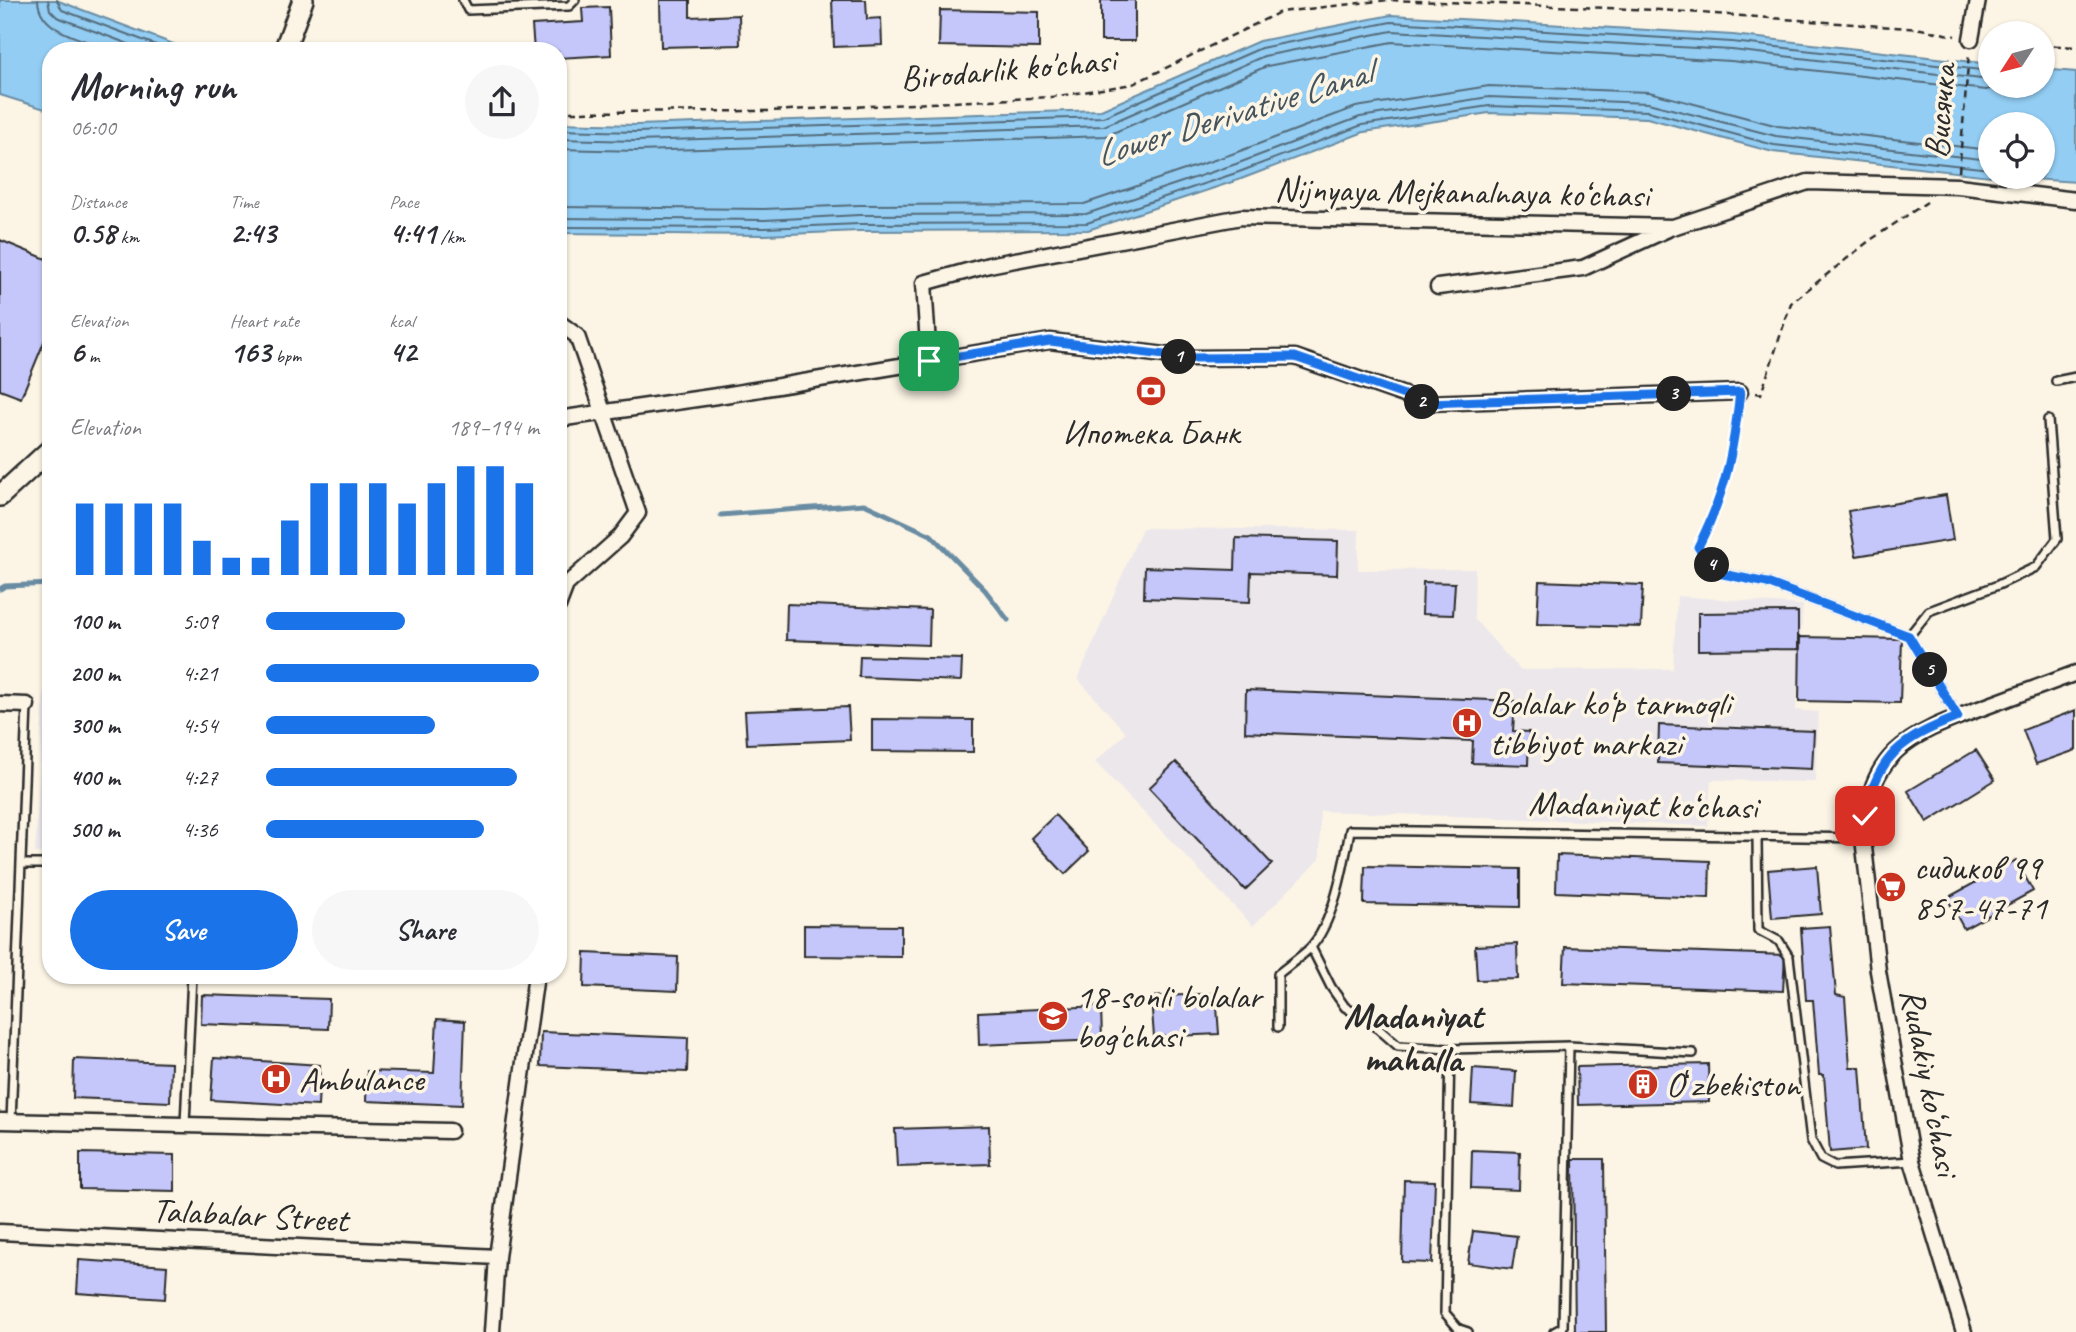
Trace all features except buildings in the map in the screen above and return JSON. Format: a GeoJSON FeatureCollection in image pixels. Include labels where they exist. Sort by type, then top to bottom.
{"type":"FeatureCollection","features":[{"type":"Feature","properties":{"kind":"main road"},"geometry":{"type":"LineString","coordinates":[[287,42],[303,0]]}},
{"type":"Feature","properties":{"kind":"main road"},"geometry":{"type":"LineString","coordinates":[[0,496],[42,457]]}},
{"type":"Feature","properties":{"kind":"street"},"geometry":{"type":"LineString","coordinates":[[1971,39],[1978,0]]}},
{"type":"Feature","properties":{"kind":"street","name":"Nijnyaya Mejkanalnaya ko‘chasi"},"geometry":{"type":"LineString","coordinates":[[929,361],[924,283],[989,265],[1241,217],[1673,228],[1808,182],[1954,186],[2076,200]]}},
{"type":"Feature","properties":{"kind":"street"},"geometry":{"type":"LineString","coordinates":[[1438,287],[1583,268],[1673,228]]}},
{"type":"Feature","properties":{"kind":"street"},"geometry":{"type":"LineString","coordinates":[[567,329],[577,337],[638,513],[620,537],[567,584]]}},
{"type":"Feature","properties":{"kind":"street"},"geometry":{"type":"LineString","coordinates":[[567,418],[1050,341],[1189,358],[1295,357],[1427,403],[1740,392]]}},
{"type":"Feature","properties":{"kind":"street"},"geometry":{"type":"LineString","coordinates":[[1863,838],[1869,795],[1878,775],[1890,757],[1920,732],[2076,673]]}},
{"type":"Feature","properties":{"kind":"street"},"geometry":{"type":"LineString","coordinates":[[0,704],[27,705]]}},
{"type":"Feature","properties":{"kind":"street","name":"Rudakiy ko‘chasi"},"geometry":{"type":"LineString","coordinates":[[1863,838],[1878,971],[1912,1161],[1964,1332]]}},
{"type":"Feature","properties":{"kind":"street"},"geometry":{"type":"LineString","coordinates":[[492,1332],[497,1257],[535,984]]}},
{"type":"Feature","properties":{"kind":"street"},"geometry":{"type":"LineString","coordinates":[[6,1122],[450,1131]]}},
{"type":"Feature","properties":{"kind":"street","name":"Talabalar Street"},"geometry":{"type":"LineString","coordinates":[[0,1232],[497,1257]]}},
{"type":"Feature","properties":{"kind":"lane"},"geometry":{"type":"LineString","coordinates":[[463,0],[468,10],[569,6],[575,0]]}},
{"type":"Feature","properties":{"kind":"lane"},"geometry":{"type":"LineString","coordinates":[[2056,381],[2076,377]]}},
{"type":"Feature","properties":{"kind":"lane"},"geometry":{"type":"LineString","coordinates":[[1909,636],[1929,611],[1998,585],[2036,567],[2057,539],[2048,420]]}},
{"type":"Feature","properties":{"kind":"lane"},"geometry":{"type":"LineString","coordinates":[[1698,547],[1718,573],[1767,583],[1909,636],[1958,717]]}},
{"type":"Feature","properties":{"kind":"lane"},"geometry":{"type":"LineString","coordinates":[[6,1122],[22,864],[27,705]]}},
{"type":"Feature","properties":{"kind":"lane","name":"Madaniyat ko‘chasi"},"geometry":{"type":"LineString","coordinates":[[1278,1027],[1278,974],[1311,947],[1338,892],[1350,830],[1863,838]]}},
{"type":"Feature","properties":{"kind":"lane"},"geometry":{"type":"LineString","coordinates":[[1757,836],[1758,930],[1779,941],[1789,957],[1811,1140],[1821,1159],[1835,1166],[1912,1161]]}},
{"type":"Feature","properties":{"kind":"lane"},"geometry":{"type":"LineString","coordinates":[[22,864],[42,864]]}},
{"type":"Feature","properties":{"kind":"lane"},"geometry":{"type":"LineString","coordinates":[[1311,947],[1345,1007],[1373,1024],[1398,1046],[1450,1049],[1569,1046],[1692,1052]]}},
{"type":"Feature","properties":{"kind":"lane"},"geometry":{"type":"LineString","coordinates":[[184,1125],[192,984]]}},
{"type":"Feature","properties":{"kind":"lane"},"geometry":{"type":"LineString","coordinates":[[1554,1332],[1563,1327],[1569,1046]]}},
{"type":"Feature","properties":{"kind":"lane"},"geometry":{"type":"LineString","coordinates":[[1450,1049],[1445,1312],[1459,1329],[1468,1332]]}},
{"type":"Feature","properties":{"kind":"path","name":"Birodarlik ko'chasi"},"geometry":{"type":"LineString","coordinates":[[567,112],[770,111],[1052,97],[1133,84],[1280,12],[1388,0],[1674,11],[1921,29],[1971,39]]}},
{"type":"Feature","properties":{"kind":"path","name":"Висячка"},"geometry":{"type":"LineString","coordinates":[[1954,186],[1971,39]]}},
{"type":"Feature","properties":{"kind":"path"},"geometry":{"type":"LineString","coordinates":[[2055,46],[2076,47]]}},
{"type":"Feature","properties":{"kind":"path"},"geometry":{"type":"LineString","coordinates":[[1698,547],[1717,510],[1732,453],[1740,392],[1761,394],[1791,303],[1869,241],[1954,186]]}},
{"type":"Feature","properties":{"kind":"shaded area","name":"Bolalar ko‘p tarmoqli tibbiyot markazi"},"geometry":{"type":"Polygon","coordinates":[[[1142,528],[1359,530],[1358,570],[1475,569],[1474,619],[1520,670],[1673,669],[1677,596],[1803,605],[1796,710],[1818,712],[1815,782],[1711,780],[1708,826],[1320,811],[1320,859],[1253,926],[1095,762],[1126,733],[1078,679],[1142,528]]]}},
{"type":"Feature","properties":{"kind":"shaded area"},"geometry":{"type":"Polygon","coordinates":[[[42,724],[42,853],[35,853],[42,724]]]}},
{"type":"Feature","properties":{"kind":"water"},"geometry":{"type":"Polygon","coordinates":[[[0,0],[56,0],[168,42],[42,42],[42,108],[0,95],[0,0]]]}},
{"type":"Feature","properties":{"kind":"water","name":"Lower Derivative Canal"},"geometry":{"type":"Polygon","coordinates":[[[1391,15],[1733,35],[1978,63],[1978,98],[2055,98],[2055,70],[2076,72],[2076,182],[2055,181],[2055,112],[1978,112],[1978,175],[1773,152],[1647,118],[1489,113],[1364,132],[1241,179],[1088,230],[859,231],[765,235],[567,233],[567,123],[636,125],[1101,110],[1259,41],[1391,15]]]}},
{"type":"Feature","properties":{"kind":"waterway"},"geometry":{"type":"LineString","coordinates":[[721,515],[864,504],[931,535],[985,590],[1008,620]]}},
{"type":"Feature","properties":{"kind":"waterway"},"geometry":{"type":"LineString","coordinates":[[0,589],[5,586],[42,584]]}},
{"type":"Feature","properties":{"kind":"place","name":"Ипотека Банк"},"geometry":{"type":"Point","coordinates":[1151,391]}},
{"type":"Feature","properties":{"kind":"place","name":"Bolalar ko‘p tarmoqli tibbiyot markazi"},"geometry":{"type":"Point","coordinates":[1467,723]}},
{"type":"Feature","properties":{"kind":"place","name":"сидиков 99 857-47-71"},"geometry":{"type":"Point","coordinates":[1891,887]}},
{"type":"Feature","properties":{"kind":"place","name":"18-sonli bolalar bog'chasi"},"geometry":{"type":"Point","coordinates":[1053,1016]}},
{"type":"Feature","properties":{"kind":"place","name":"Ambulance"},"geometry":{"type":"Point","coordinates":[276,1079]}},
{"type":"Feature","properties":{"kind":"place","name":"Oʻzbekiston"},"geometry":{"type":"Point","coordinates":[1643,1084]}},
{"type":"Feature","properties":{"kind":"district","name":"Madaniyat mahalla"},"geometry":{"type":"Point","coordinates":[1413,1036]}},
{"type":"Feature","properties":{"kind":"route"},"geometry":{"type":"LineString","coordinates":[[929,361],[1050,341],[1189,358],[1295,357],[1427,403],[1740,392],[1732,453],[1717,510],[1698,547],[1718,573],[1767,583],[1909,636],[1958,717],[1920,732],[1903,743],[1878,775],[1869,795],[1865,816]]}}]}
